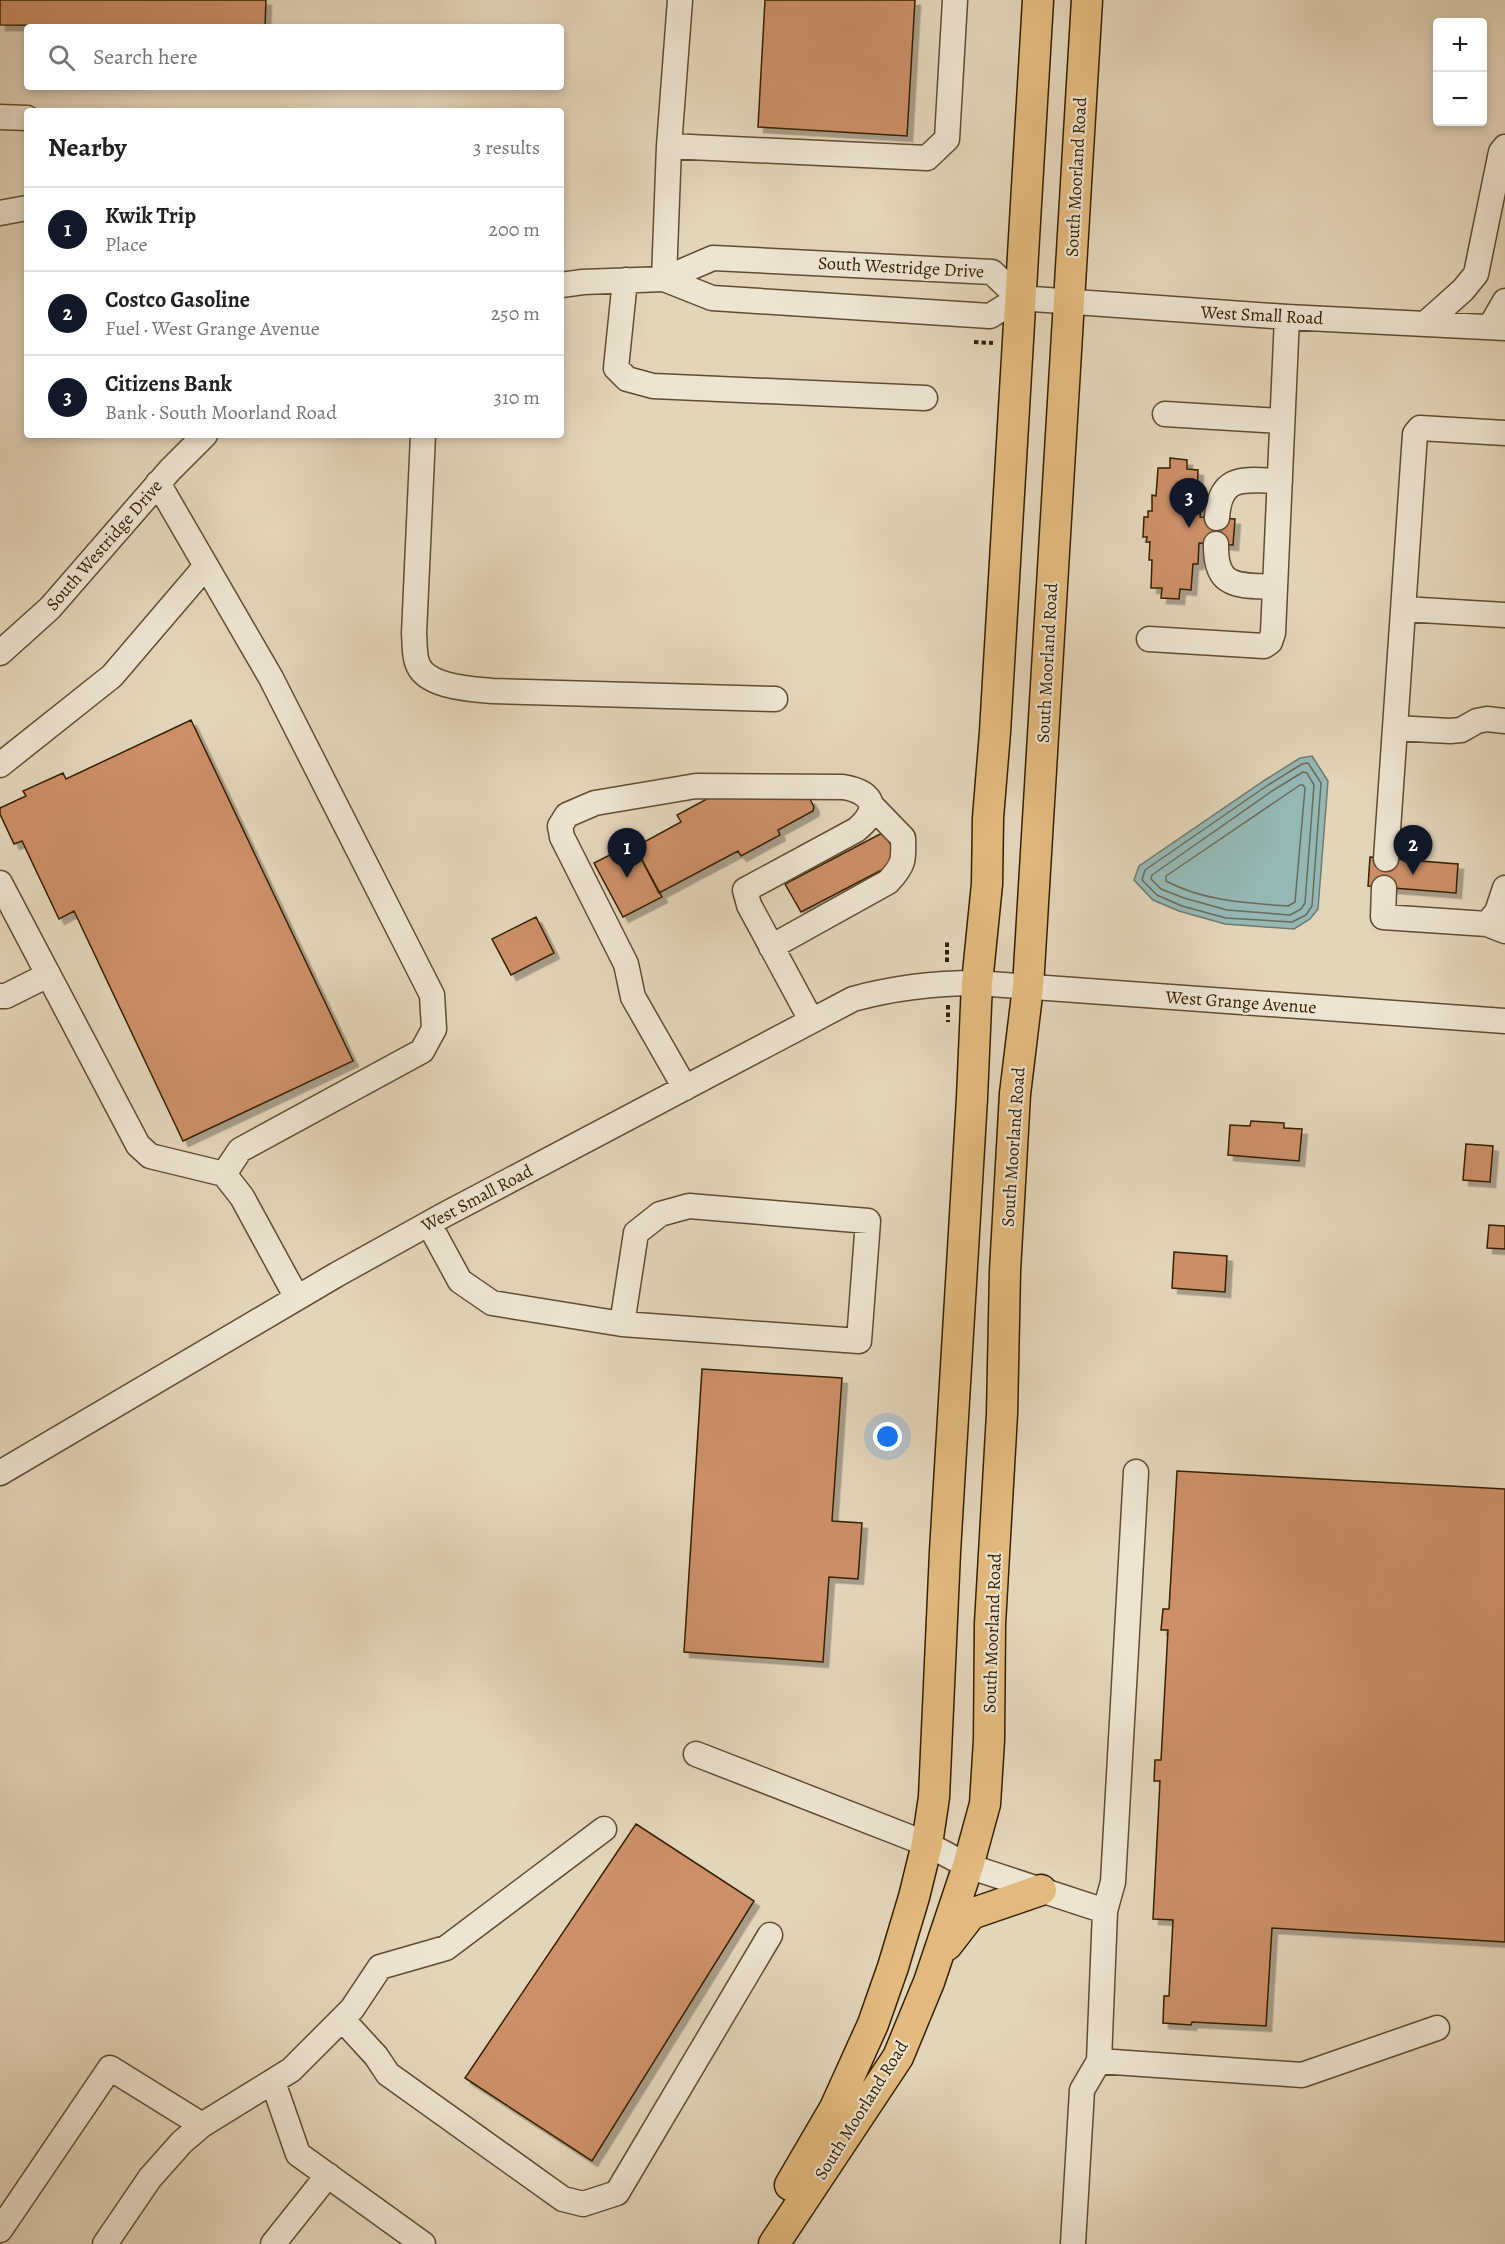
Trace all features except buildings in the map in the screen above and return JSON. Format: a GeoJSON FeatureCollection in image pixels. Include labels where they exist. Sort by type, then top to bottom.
{"type":"FeatureCollection","features":[{"type":"Feature","properties":{"kind":"main road","name":"South Moorland Road"},"geometry":{"type":"LineString","coordinates":[[755,2244],[835,2108],[873,2024],[893,1967],[927,1844],[934,1797],[945,1552],[972,1110],[977,983],[987,884],[988,818],[1038,0]]}},
{"type":"Feature","properties":{"kind":"main road","name":"South Moorland Road"},"geometry":{"type":"LineString","coordinates":[[774,2244],[898,2057],[929,1982],[968,1866],[985,1804],[989,1740],[990,1624],[1002,1414],[1005,1271],[1015,1094],[1028,987],[1087,0]]}},
{"type":"Feature","properties":{"kind":"main road"},"geometry":{"type":"LineString","coordinates":[[936,1959],[971,1914],[1041,1890]]}},
{"type":"Feature","properties":{"kind":"street"},"geometry":{"type":"LineString","coordinates":[[664,279],[669,146],[680,0]]}},
{"type":"Feature","properties":{"kind":"street"},"geometry":{"type":"LineString","coordinates":[[669,146],[927,158],[947,139],[955,0]]}},
{"type":"Feature","properties":{"kind":"street"},"geometry":{"type":"LineString","coordinates":[[0,117],[24,118]]}},
{"type":"Feature","properties":{"kind":"street"},"geometry":{"type":"LineString","coordinates":[[1426,323],[1463,290],[1476,274],[1501,152],[1505,147]]}},
{"type":"Feature","properties":{"kind":"street"},"geometry":{"type":"LineString","coordinates":[[0,213],[24,209]]}},
{"type":"Feature","properties":{"kind":"street","name":"South Westridge Drive"},"geometry":{"type":"LineString","coordinates":[[564,285],[664,279],[713,258],[992,272],[1019,298],[990,316],[712,298],[664,279]]}},
{"type":"Feature","properties":{"kind":"street"},"geometry":{"type":"LineString","coordinates":[[625,280],[616,368],[627,379],[653,386],[925,398]]}},
{"type":"Feature","properties":{"kind":"street","name":"West Small Road"},"geometry":{"type":"LineString","coordinates":[[1019,298],[1069,303],[1498,327]]}},
{"type":"Feature","properties":{"kind":"street"},"geometry":{"type":"LineString","coordinates":[[1498,327],[1505,301]]}},
{"type":"Feature","properties":{"kind":"street"},"geometry":{"type":"LineString","coordinates":[[1149,639],[1264,646],[1270,642],[1273,633],[1287,316]]}},
{"type":"Feature","properties":{"kind":"street"},"geometry":{"type":"LineString","coordinates":[[1165,414],[1282,421]]}},
{"type":"Feature","properties":{"kind":"street"},"geometry":{"type":"LineString","coordinates":[[1386,859],[1415,434],[1420,428],[1505,433]]}},
{"type":"Feature","properties":{"kind":"street","name":"South Westridge Drive"},"geometry":{"type":"LineString","coordinates":[[0,653],[50,608],[158,483],[202,438]]}},
{"type":"Feature","properties":{"kind":"street"},"geometry":{"type":"LineString","coordinates":[[423,438],[414,634],[417,664],[429,678],[458,688],[492,691],[775,699]]}},
{"type":"Feature","properties":{"kind":"street"},"geometry":{"type":"LineString","coordinates":[[1217,518],[1218,501],[1224,489],[1237,481],[1280,481]]}},
{"type":"Feature","properties":{"kind":"street"},"geometry":{"type":"LineString","coordinates":[[158,483],[271,678],[432,995],[434,1029],[422,1051],[240,1150],[224,1174]]}},
{"type":"Feature","properties":{"kind":"street"},"geometry":{"type":"LineString","coordinates":[[1216,544],[1216,561],[1220,574],[1233,583],[1275,588]]}},
{"type":"Feature","properties":{"kind":"street"},"geometry":{"type":"LineString","coordinates":[[0,765],[112,676],[206,566]]}},
{"type":"Feature","properties":{"kind":"street"},"geometry":{"type":"LineString","coordinates":[[1404,609],[1505,615]]}},
{"type":"Feature","properties":{"kind":"street"},"geometry":{"type":"LineString","coordinates":[[1395,728],[1450,731],[1461,730],[1477,721],[1487,719],[1505,721]]}},
{"type":"Feature","properties":{"kind":"street"},"geometry":{"type":"LineString","coordinates":[[685,1088],[633,997],[626,964],[562,837],[560,826],[567,815],[595,803],[696,786],[843,787],[858,790],[903,838],[904,861],[900,869],[888,882],[771,947]]}},
{"type":"Feature","properties":{"kind":"street"},"geometry":{"type":"LineString","coordinates":[[811,1020],[749,905],[745,890],[856,830],[867,821],[872,813],[872,806]]}},
{"type":"Feature","properties":{"kind":"street"},"geometry":{"type":"LineString","coordinates":[[0,883],[138,1145],[150,1156],[224,1174],[242,1197],[297,1298]]}},
{"type":"Feature","properties":{"kind":"street"},"geometry":{"type":"LineString","coordinates":[[1384,888],[1383,917],[1496,928],[1497,912],[1505,888]]}},
{"type":"Feature","properties":{"kind":"street"},"geometry":{"type":"LineString","coordinates":[[0,996],[6,996],[48,975]]}},
{"type":"Feature","properties":{"kind":"street","name":"West Small Road"},"geometry":{"type":"LineString","coordinates":[[0,1473],[297,1298],[429,1224],[811,1020],[853,999],[877,992],[947,983],[977,983]]}},
{"type":"Feature","properties":{"kind":"street","name":"West Grange Avenue"},"geometry":{"type":"LineString","coordinates":[[977,983],[1505,1021]]}},
{"type":"Feature","properties":{"kind":"street"},"geometry":{"type":"LineString","coordinates":[[429,1224],[460,1281],[492,1303],[622,1324],[859,1341],[868,1221],[689,1206],[660,1214],[636,1233],[622,1324]]}},
{"type":"Feature","properties":{"kind":"street"},"geometry":{"type":"LineString","coordinates":[[1073,2244],[1082,2090],[1099,2061],[1105,1911],[1113,1881],[1136,1472]]}},
{"type":"Feature","properties":{"kind":"street"},"geometry":{"type":"LineString","coordinates":[[696,1754],[927,1844],[968,1866],[1105,1911]]}},
{"type":"Feature","properties":{"kind":"street"},"geometry":{"type":"LineString","coordinates":[[105,2244],[150,2178],[182,2142],[202,2125],[282,2076],[352,2009],[380,1967],[446,1948],[604,1829]]}},
{"type":"Feature","properties":{"kind":"street"},"geometry":{"type":"LineString","coordinates":[[342,2019],[376,2056],[388,2074],[563,2199],[583,2204],[617,2193],[770,1935]]}},
{"type":"Feature","properties":{"kind":"street"},"geometry":{"type":"LineString","coordinates":[[1099,2061],[1302,2074],[1437,2028]]}},
{"type":"Feature","properties":{"kind":"street"},"geometry":{"type":"LineString","coordinates":[[0,2230],[110,2068],[202,2125]]}},
{"type":"Feature","properties":{"kind":"street"},"geometry":{"type":"LineString","coordinates":[[282,2076],[298,2154],[423,2244]]}},
{"type":"Feature","properties":{"kind":"street"},"geometry":{"type":"LineString","coordinates":[[273,2244],[328,2175]]}},
{"type":"Feature","properties":{"kind":"water"},"geometry":{"type":"Polygon","coordinates":[[[1312,756],[1328,781],[1318,909],[1310,919],[1294,929],[1225,924],[1179,911],[1153,900],[1134,880],[1139,866],[1265,780],[1300,758],[1312,756]]]}},
{"type":"Feature","properties":{"kind":"place","name":"Citizens Bank"},"geometry":{"type":"Point","coordinates":[1189,528]}},
{"type":"Feature","properties":{"kind":"place","name":"Costco Gasoline"},"geometry":{"type":"Point","coordinates":[1413,875]}},
{"type":"Feature","properties":{"kind":"place","name":"Kwik Trip"},"geometry":{"type":"Point","coordinates":[627,878]}}]}
